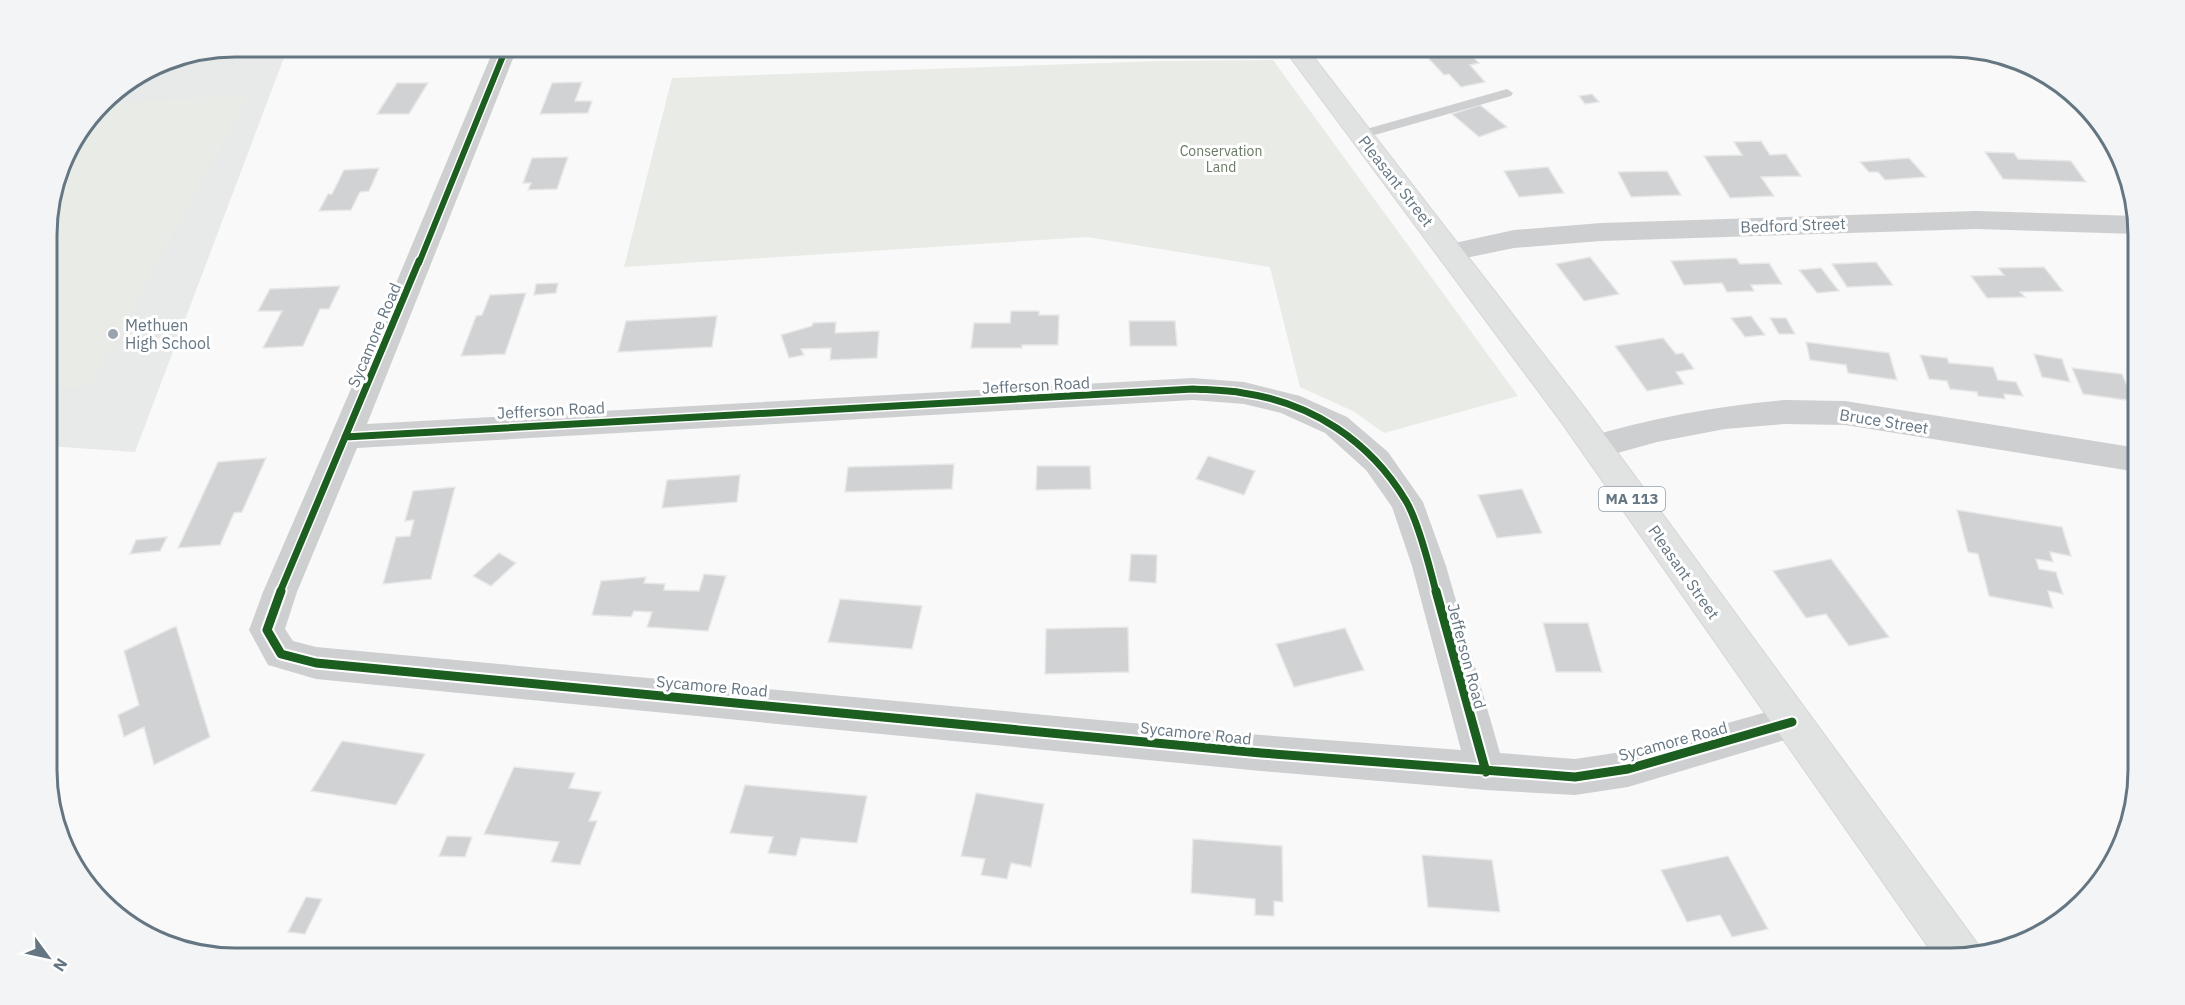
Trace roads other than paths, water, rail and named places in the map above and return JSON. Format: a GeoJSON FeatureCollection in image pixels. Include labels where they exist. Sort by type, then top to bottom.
{"type":"FeatureCollection","features":[{"type":"Feature","properties":{"kind":"main road","name":"Pleasant Street"},"geometry":{"type":"LineString","coordinates":[[1301,57],[1451,252],[1596,447],[1955,948]]}},
{"type":"Feature","properties":{"kind":"street","name":"Sycamore Road"},"geometry":{"type":"LineString","coordinates":[[503,57],[394,324],[280,592],[267,630],[281,654],[316,663],[1262,753],[1486,772],[1575,777],[1628,769],[1792,722]]}},
{"type":"Feature","properties":{"kind":"street","name":"Bedford Street"},"geometry":{"type":"LineString","coordinates":[[1451,252],[1514,239],[1601,232],[1976,220],[2127,224]]}},
{"type":"Feature","properties":{"kind":"street","name":"Jefferson Road"},"geometry":{"type":"LineString","coordinates":[[345,437],[1192,389],[1244,393],[1289,404],[1336,425],[1377,461],[1407,502],[1429,566],[1486,772]]}},
{"type":"Feature","properties":{"kind":"street","name":"Bruce Street"},"geometry":{"type":"LineString","coordinates":[[1596,447],[1657,430],[1725,417],[1785,412],[1845,413],[2128,458]]}},
{"type":"Feature","properties":{"kind":"lane"},"geometry":{"type":"LineString","coordinates":[[1360,135],[1507,93]]}},
{"type":"Feature","properties":{"kind":"place","name":"Methuen High School"},"geometry":{"type":"Point","coordinates":[113,334]}},
{"type":"Feature","properties":{"kind":"park label","name":"Conservation Land"},"geometry":{"type":"Point","coordinates":[1221,160]}}]}
